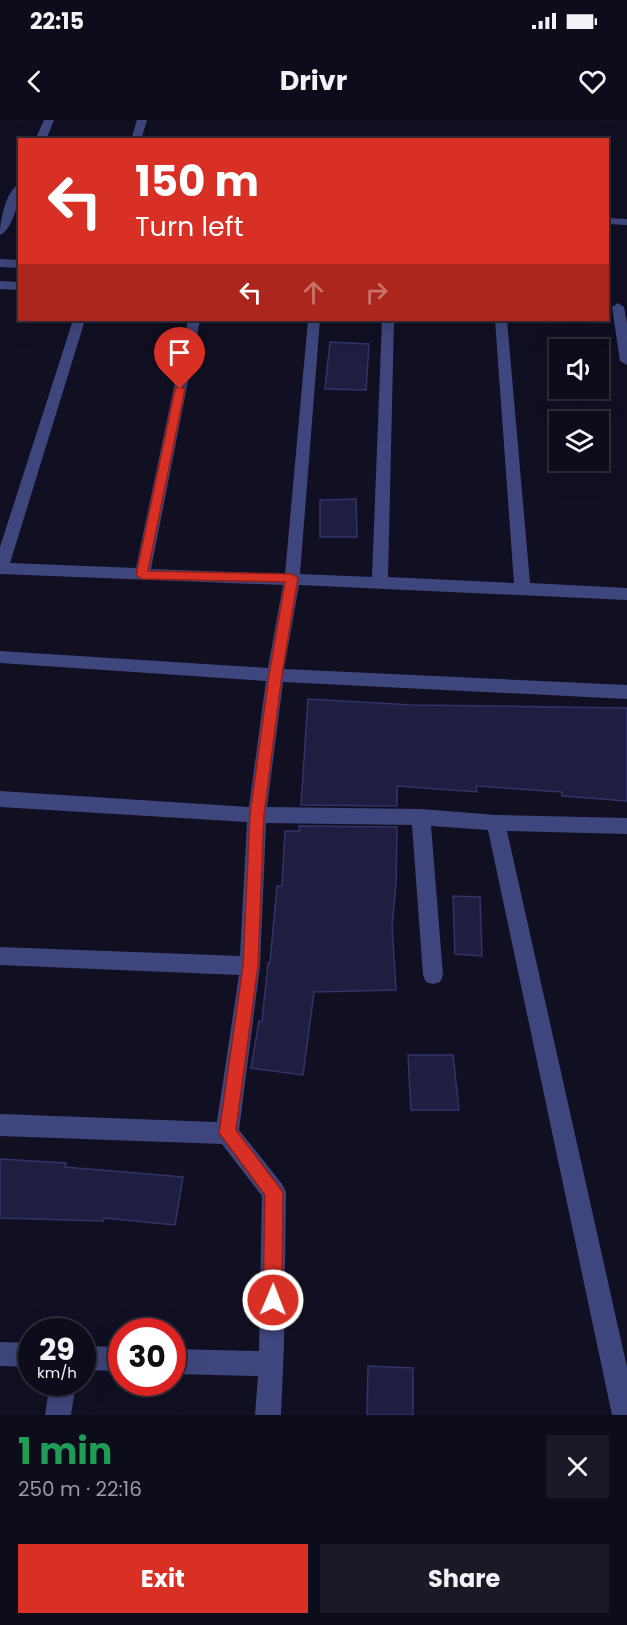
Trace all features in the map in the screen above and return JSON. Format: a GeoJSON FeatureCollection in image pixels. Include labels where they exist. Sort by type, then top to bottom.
{"type":"FeatureCollection","features":[{"type":"Feature","properties":{"kind":"street"},"geometry":{"type":"LineString","coordinates":[[41,138],[49,120]]}},
{"type":"Feature","properties":{"kind":"street"},"geometry":{"type":"LineString","coordinates":[[137,138],[142,120]]}},
{"type":"Feature","properties":{"kind":"street"},"geometry":{"type":"LineString","coordinates":[[0,231],[18,190]]}},
{"type":"Feature","properties":{"kind":"street"},"geometry":{"type":"LineString","coordinates":[[609,221],[627,222]]}},
{"type":"Feature","properties":{"kind":"street"},"geometry":{"type":"LineString","coordinates":[[0,263],[18,264]]}},
{"type":"Feature","properties":{"kind":"street"},"geometry":{"type":"LineString","coordinates":[[0,285],[18,286]]}},
{"type":"Feature","properties":{"kind":"street"},"geometry":{"type":"LineString","coordinates":[[618,307],[627,361]]}},
{"type":"Feature","properties":{"kind":"street"},"geometry":{"type":"LineString","coordinates":[[79,321],[0,568],[142,575],[380,581],[627,594]]}},
{"type":"Feature","properties":{"kind":"street"},"geometry":{"type":"LineString","coordinates":[[142,575],[194,321]]}},
{"type":"Feature","properties":{"kind":"street"},"geometry":{"type":"LineString","coordinates":[[268,1415],[274,1192],[227,1133],[250,966],[257,815],[275,675],[292,578],[314,321]]}},
{"type":"Feature","properties":{"kind":"street"},"geometry":{"type":"LineString","coordinates":[[380,581],[388,321]]}},
{"type":"Feature","properties":{"kind":"street"},"geometry":{"type":"LineString","coordinates":[[501,321],[522,588]]}},
{"type":"Feature","properties":{"kind":"street"},"geometry":{"type":"LineString","coordinates":[[0,657],[275,675],[627,692]]}},
{"type":"Feature","properties":{"kind":"street"},"geometry":{"type":"LineString","coordinates":[[0,799],[257,815],[421,817],[496,823],[627,826]]}},
{"type":"Feature","properties":{"kind":"street"},"geometry":{"type":"LineString","coordinates":[[421,817],[433,975]]}},
{"type":"Feature","properties":{"kind":"street"},"geometry":{"type":"LineString","coordinates":[[496,823],[625,1415]]}},
{"type":"Feature","properties":{"kind":"street"},"geometry":{"type":"LineString","coordinates":[[0,956],[250,966]]}},
{"type":"Feature","properties":{"kind":"street"},"geometry":{"type":"LineString","coordinates":[[0,1125],[227,1133]]}},
{"type":"Feature","properties":{"kind":"street"},"geometry":{"type":"LineString","coordinates":[[0,1354],[18,1355]]}},
{"type":"Feature","properties":{"kind":"street"},"geometry":{"type":"LineString","coordinates":[[186,1361],[271,1364]]}},
{"type":"Feature","properties":{"kind":"street"},"geometry":{"type":"LineString","coordinates":[[58,1415],[61,1396]]}},
{"type":"Feature","properties":{"kind":"building"},"geometry":{"type":"Polygon","coordinates":[[[330,342],[369,344],[366,390],[325,389],[330,342]]]}},
{"type":"Feature","properties":{"kind":"building"},"geometry":{"type":"Polygon","coordinates":[[[356,499],[357,537],[320,537],[320,500],[356,499]]]}},
{"type":"Feature","properties":{"kind":"building"},"geometry":{"type":"Polygon","coordinates":[[[308,699],[412,705],[627,708],[627,801],[562,796],[562,792],[476,786],[477,792],[397,786],[397,806],[301,805],[308,699]]]}},
{"type":"Feature","properties":{"kind":"building"},"geometry":{"type":"Polygon","coordinates":[[[299,826],[397,827],[396,885],[392,926],[396,990],[314,992],[303,1075],[251,1068],[259,1021],[262,1021],[277,886],[282,886],[285,831],[299,831],[299,826]]]}},
{"type":"Feature","properties":{"kind":"building"},"geometry":{"type":"Polygon","coordinates":[[[453,896],[480,897],[482,956],[455,954],[453,896]]]}},
{"type":"Feature","properties":{"kind":"building"},"geometry":{"type":"Polygon","coordinates":[[[408,1055],[453,1055],[459,1110],[411,1110],[408,1055]]]}},
{"type":"Feature","properties":{"kind":"building"},"geometry":{"type":"Polygon","coordinates":[[[0,1159],[66,1163],[65,1167],[183,1177],[175,1225],[104,1218],[103,1221],[0,1218],[0,1159]]]}},
{"type":"Feature","properties":{"kind":"building"},"geometry":{"type":"Polygon","coordinates":[[[368,1366],[413,1368],[413,1415],[367,1415],[368,1366]]]}},
{"type":"Feature","properties":{"kind":"route"},"geometry":{"type":"LineString","coordinates":[[180,389],[142,575],[292,578],[275,675],[257,815],[250,966],[227,1133],[274,1192],[273,1300]]}}]}
